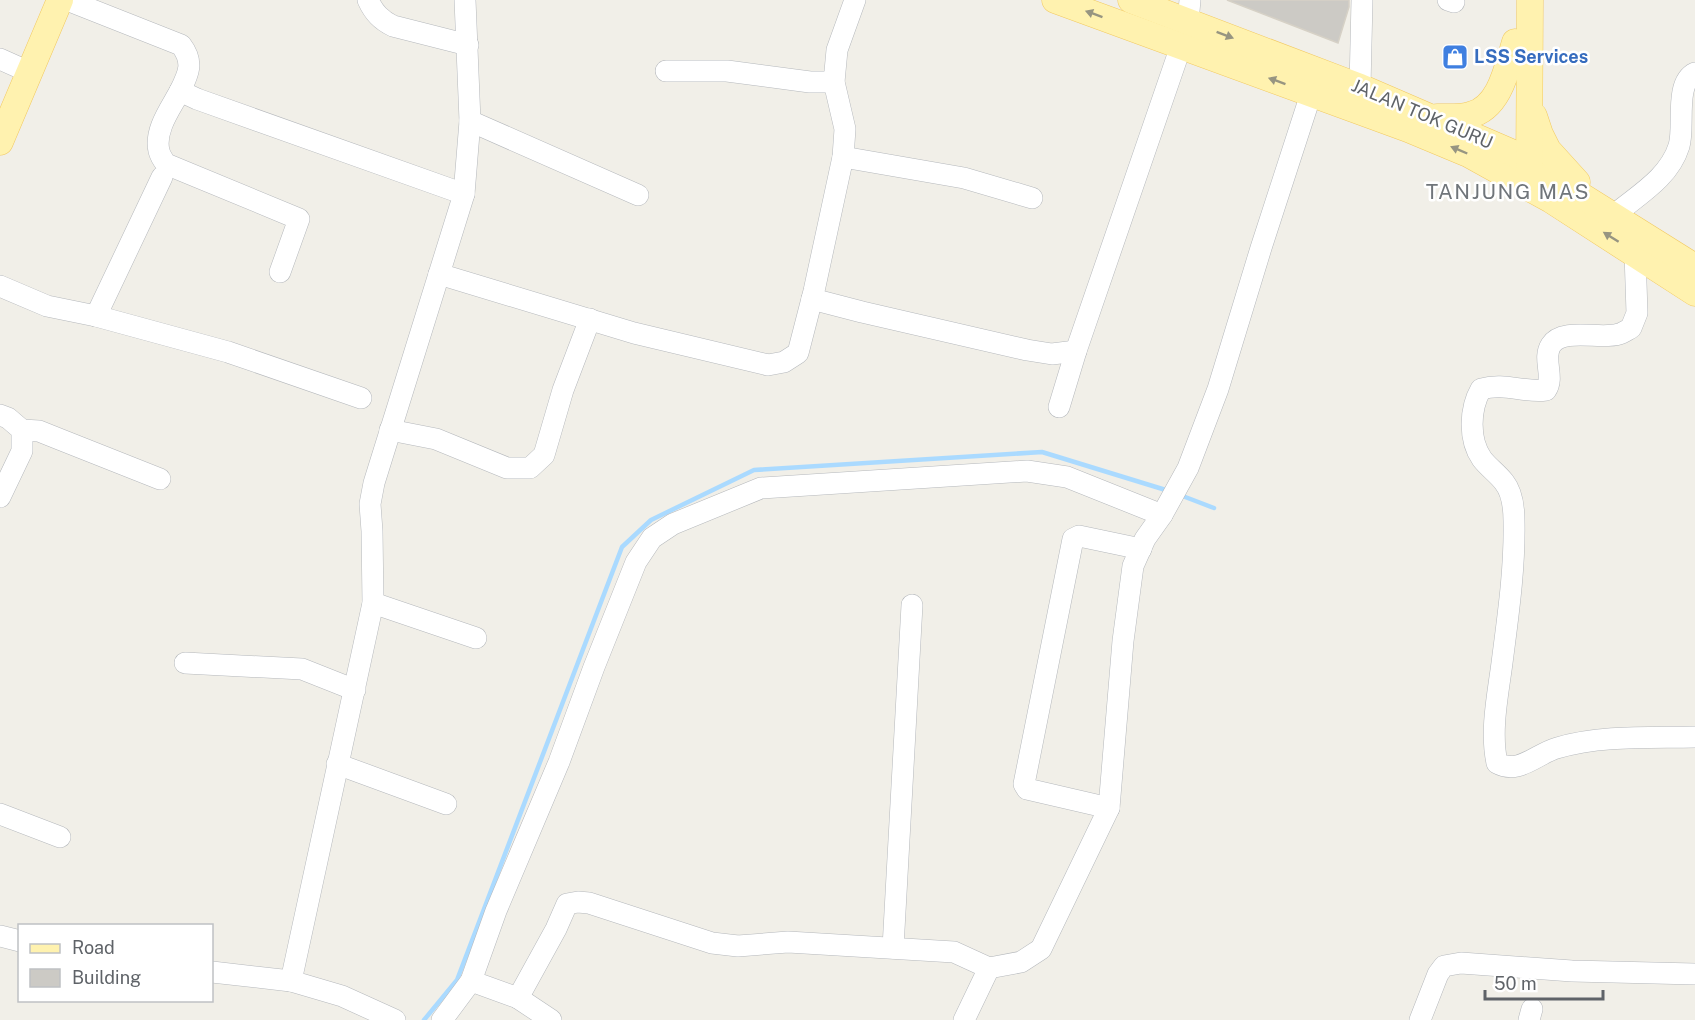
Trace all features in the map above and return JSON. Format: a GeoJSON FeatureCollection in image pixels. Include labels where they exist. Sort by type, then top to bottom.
{"type":"FeatureCollection","features":[{"type":"Feature","properties":{"kind":"main road"},"geometry":{"type":"LineString","coordinates":[[0,142],[60,0]]}},
{"type":"Feature","properties":{"kind":"main road","name":"JALAN TOK GURU"},"geometry":{"type":"LineString","coordinates":[[1055,0],[1408,129],[1468,154],[1520,170],[1582,195],[1695,267]]}},
{"type":"Feature","properties":{"kind":"main road","name":"JALAN TOK GURU"},"geometry":{"type":"LineString","coordinates":[[1131,0],[1178,9],[1431,117],[1520,170],[1695,293]]}},
{"type":"Feature","properties":{"kind":"main road"},"geometry":{"type":"LineString","coordinates":[[1515,0],[1520,170]]}},
{"type":"Feature","properties":{"kind":"main road"},"geometry":{"type":"LineString","coordinates":[[1520,170],[1530,95],[1530,0]]}},
{"type":"Feature","properties":{"kind":"main road"},"geometry":{"type":"LineString","coordinates":[[1431,117],[1471,115],[1484,109],[1494,98],[1501,83],[1515,42]]}},
{"type":"Feature","properties":{"kind":"main road"},"geometry":{"type":"LineString","coordinates":[[1530,95],[1540,134],[1548,150],[1579,183],[1582,195]]}},
{"type":"Feature","properties":{"kind":"street"},"geometry":{"type":"LineString","coordinates":[[67,0],[181,45],[189,58],[190,67],[164,120],[159,135],[159,152],[166,164],[299,219],[280,272]]}},
{"type":"Feature","properties":{"kind":"street"},"geometry":{"type":"LineString","coordinates":[[368,0],[382,20],[393,26],[468,45]]}},
{"type":"Feature","properties":{"kind":"street"},"geometry":{"type":"LineString","coordinates":[[291,981],[373,603],[370,504],[390,430],[464,194],[470,121],[465,0]]}},
{"type":"Feature","properties":{"kind":"street"},"geometry":{"type":"LineString","coordinates":[[439,274],[634,333],[768,364],[784,362],[798,353],[843,157],[845,129],[834,82],[837,50],[855,0]]}},
{"type":"Feature","properties":{"kind":"street"},"geometry":{"type":"LineString","coordinates":[[1360,87],[1362,0]]}},
{"type":"Feature","properties":{"kind":"street"},"geometry":{"type":"LineString","coordinates":[[1059,407],[1076,351],[1181,46]]}},
{"type":"Feature","properties":{"kind":"street"},"geometry":{"type":"LineString","coordinates":[[0,59],[29,72]]}},
{"type":"Feature","properties":{"kind":"street"},"geometry":{"type":"LineString","coordinates":[[666,70],[728,71],[810,82],[834,82]]}},
{"type":"Feature","properties":{"kind":"street"},"geometry":{"type":"LineString","coordinates":[[1614,215],[1659,180],[1670,165],[1681,139],[1683,89],[1690,75],[1695,73]]}},
{"type":"Feature","properties":{"kind":"street"},"geometry":{"type":"LineString","coordinates":[[180,91],[464,194]]}},
{"type":"Feature","properties":{"kind":"street"},"geometry":{"type":"LineString","coordinates":[[518,998],[567,904],[578,902],[589,903],[712,943],[738,946],[788,942],[954,952],[989,968],[1021,962],[1041,950],[1109,808],[1127,607],[1133,566],[1145,539],[1164,512],[1188,468],[1218,389],[1311,93]]}},
{"type":"Feature","properties":{"kind":"street"},"geometry":{"type":"LineString","coordinates":[[470,121],[638,195]]}},
{"type":"Feature","properties":{"kind":"street"},"geometry":{"type":"LineString","coordinates":[[843,157],[964,178],[1032,198]]}},
{"type":"Feature","properties":{"kind":"street"},"geometry":{"type":"LineString","coordinates":[[96,316],[162,177]]}},
{"type":"Feature","properties":{"kind":"street"},"geometry":{"type":"LineString","coordinates":[[1635,253],[1637,313],[1631,328],[1618,335],[1563,336],[1552,344],[1548,354],[1550,384],[1546,390],[1494,385],[1481,389],[1475,400],[1474,443],[1482,459],[1505,483],[1512,502],[1514,521],[1510,602],[1498,688],[1494,749],[1497,763],[1507,768],[1519,766],[1556,748],[1608,739],[1695,737]]}},
{"type":"Feature","properties":{"kind":"street"},"geometry":{"type":"LineString","coordinates":[[0,286],[47,306],[96,316],[228,352],[362,398]]}},
{"type":"Feature","properties":{"kind":"street"},"geometry":{"type":"LineString","coordinates":[[812,299],[1027,350],[1052,354],[1076,351]]}},
{"type":"Feature","properties":{"kind":"street"},"geometry":{"type":"LineString","coordinates":[[390,430],[436,439],[507,468],[530,468],[544,455],[563,390],[590,319]]}},
{"type":"Feature","properties":{"kind":"street"},"geometry":{"type":"LineString","coordinates":[[0,415],[8,418],[22,430],[39,431],[160,479]]}},
{"type":"Feature","properties":{"kind":"street"},"geometry":{"type":"LineString","coordinates":[[0,497],[22,451],[22,430]]}},
{"type":"Feature","properties":{"kind":"street"},"geometry":{"type":"LineString","coordinates":[[442,1020],[471,981],[496,911],[559,762],[636,562],[652,538],[666,529],[761,488],[1027,471],[1066,477],[1164,512]]}},
{"type":"Feature","properties":{"kind":"street"},"geometry":{"type":"LineString","coordinates":[[1109,808],[1027,789],[1024,784],[1073,539],[1079,536],[1141,549]]}},
{"type":"Feature","properties":{"kind":"street"},"geometry":{"type":"LineString","coordinates":[[373,603],[476,638]]}},
{"type":"Feature","properties":{"kind":"street"},"geometry":{"type":"LineString","coordinates":[[893,948],[912,605]]}},
{"type":"Feature","properties":{"kind":"street"},"geometry":{"type":"LineString","coordinates":[[185,663],[302,669],[354,690]]}},
{"type":"Feature","properties":{"kind":"street"},"geometry":{"type":"LineString","coordinates":[[337,764],[446,804]]}},
{"type":"Feature","properties":{"kind":"street"},"geometry":{"type":"LineString","coordinates":[[0,814],[60,837]]}},
{"type":"Feature","properties":{"kind":"street"},"geometry":{"type":"LineString","coordinates":[[0,936],[18,940]]}},
{"type":"Feature","properties":{"kind":"street"},"geometry":{"type":"LineString","coordinates":[[1420,1020],[1438,974],[1444,966],[1461,963],[1695,974]]}},
{"type":"Feature","properties":{"kind":"street"},"geometry":{"type":"LineString","coordinates":[[964,1020],[989,968]]}},
{"type":"Feature","properties":{"kind":"street"},"geometry":{"type":"LineString","coordinates":[[213,972],[291,981],[342,996],[395,1020]]}},
{"type":"Feature","properties":{"kind":"street"},"geometry":{"type":"LineString","coordinates":[[471,981],[518,998],[551,1020]]}},
{"type":"Feature","properties":{"kind":"building"},"geometry":{"type":"Polygon","coordinates":[[[1227,0],[1349,0],[1349,7],[1338,43],[1227,0]]]}},
{"type":"Feature","properties":{"kind":"waterway"},"geometry":{"type":"LineString","coordinates":[[424,1020],[457,980],[622,547],[651,520],[754,470],[1042,452],[1169,491]]}},
{"type":"Feature","properties":{"kind":"waterway"},"geometry":{"type":"LineString","coordinates":[[1180,495],[1214,508]]}},
{"type":"Feature","properties":{"kind":"place","name":"LSS Services"},"geometry":{"type":"Point","coordinates":[1455,57]}},
{"type":"Feature","properties":{"kind":"district","name":"TANJUNG MAS"},"geometry":{"type":"Point","coordinates":[1508,192]}}]}
